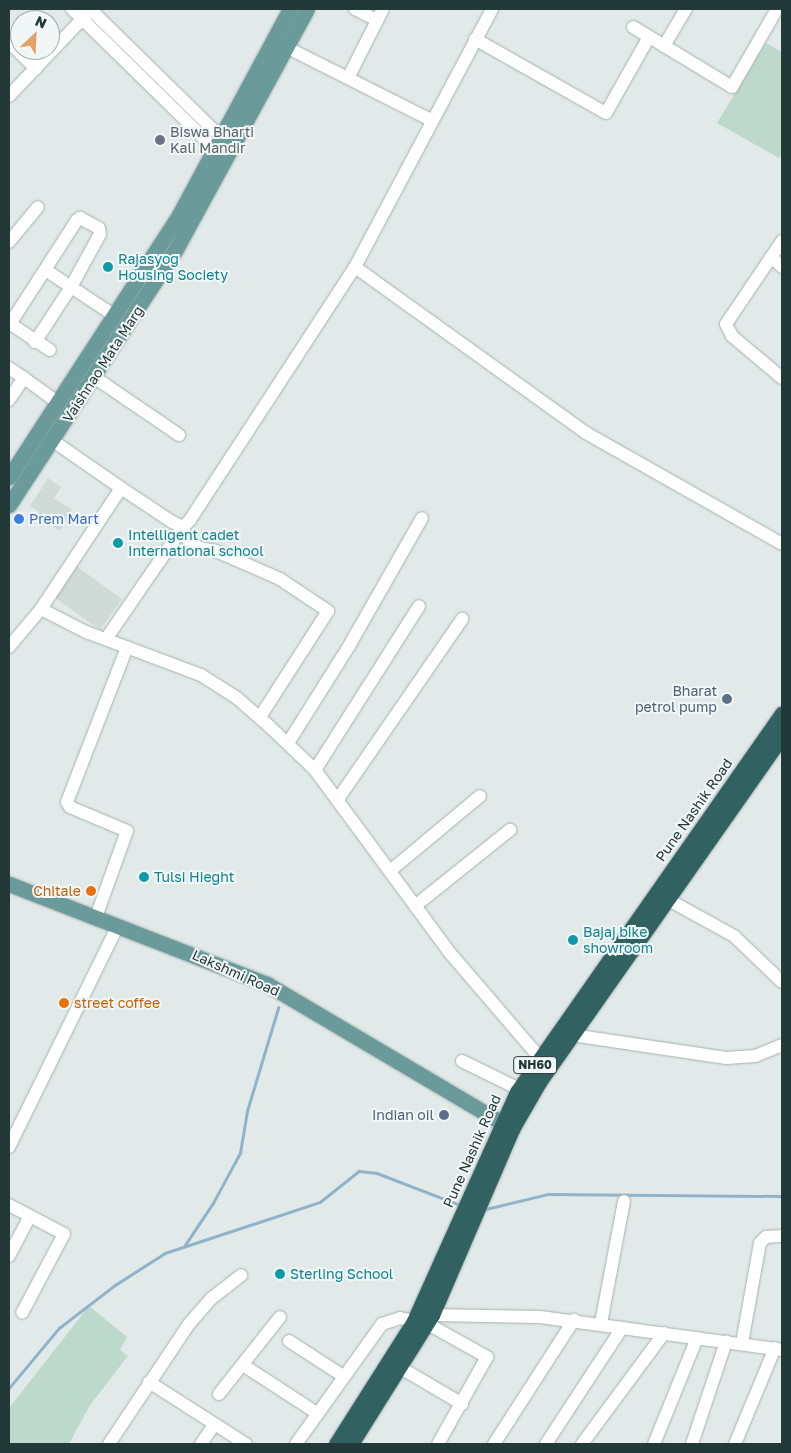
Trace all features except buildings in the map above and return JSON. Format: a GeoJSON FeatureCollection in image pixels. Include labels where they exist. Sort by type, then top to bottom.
{"type":"FeatureCollection","features":[{"type":"Feature","properties":{"kind":"highway","name":"Pune Nashik Road"},"geometry":{"type":"LineString","coordinates":[[351,1444],[401,1368],[425,1320],[506,1126],[519,1089],[782,713]]}},
{"type":"Feature","properties":{"kind":"highway","name":"Pune Nashik Road"},"geometry":{"type":"LineString","coordinates":[[506,1126],[782,736]]}},
{"type":"Feature","properties":{"kind":"highway","name":"Pune Nashik Road"},"geometry":{"type":"LineString","coordinates":[[336,1444],[425,1320]]}},
{"type":"Feature","properties":{"kind":"main road","name":"Vaishnao Mata Marg"},"geometry":{"type":"LineString","coordinates":[[9,476],[179,215],[290,9]]}},
{"type":"Feature","properties":{"kind":"main road","name":"Vaishnao Mata Marg"},"geometry":{"type":"LineString","coordinates":[[10,501],[53,441],[176,249],[230,154],[306,9]]}},
{"type":"Feature","properties":{"kind":"main road","name":"Lakshmi Road"},"geometry":{"type":"LineString","coordinates":[[9,884],[96,916],[267,984],[506,1126]]}},
{"type":"Feature","properties":{"kind":"street"},"geometry":{"type":"LineString","coordinates":[[72,9],[88,13],[230,154]]}},
{"type":"Feature","properties":{"kind":"street"},"geometry":{"type":"LineString","coordinates":[[348,78],[380,14],[355,9]]}},
{"type":"Feature","properties":{"kind":"street"},"geometry":{"type":"LineString","coordinates":[[106,639],[183,527],[199,508],[356,267],[431,120],[492,9]]}},
{"type":"Feature","properties":{"kind":"street"},"geometry":{"type":"LineString","coordinates":[[664,46],[686,9]]}},
{"type":"Feature","properties":{"kind":"street"},"geometry":{"type":"LineString","coordinates":[[632,27],[732,87],[777,9]]}},
{"type":"Feature","properties":{"kind":"street"},"geometry":{"type":"LineString","coordinates":[[9,96],[88,13]]}},
{"type":"Feature","properties":{"kind":"street"},"geometry":{"type":"LineString","coordinates":[[475,39],[606,112],[649,37]]}},
{"type":"Feature","properties":{"kind":"street"},"geometry":{"type":"LineString","coordinates":[[9,42],[36,69]]}},
{"type":"Feature","properties":{"kind":"street"},"geometry":{"type":"LineString","coordinates":[[286,47],[431,120]]}},
{"type":"Feature","properties":{"kind":"street"},"geometry":{"type":"LineString","coordinates":[[9,242],[38,208]]}},
{"type":"Feature","properties":{"kind":"street"},"geometry":{"type":"LineString","coordinates":[[35,342],[71,287],[100,234],[99,228],[80,218],[47,271],[10,324],[35,342],[50,350]]}},
{"type":"Feature","properties":{"kind":"street"},"geometry":{"type":"LineString","coordinates":[[782,241],[726,324],[732,336],[782,378]]}},
{"type":"Feature","properties":{"kind":"street"},"geometry":{"type":"LineString","coordinates":[[771,257],[782,267]]}},
{"type":"Feature","properties":{"kind":"street"},"geometry":{"type":"LineString","coordinates":[[356,267],[586,433],[782,544]]}},
{"type":"Feature","properties":{"kind":"street"},"geometry":{"type":"LineString","coordinates":[[47,271],[115,316]]}},
{"type":"Feature","properties":{"kind":"street"},"geometry":{"type":"LineString","coordinates":[[9,368],[57,402]]}},
{"type":"Feature","properties":{"kind":"street"},"geometry":{"type":"LineString","coordinates":[[94,377],[178,435]]}},
{"type":"Feature","properties":{"kind":"street"},"geometry":{"type":"LineString","coordinates":[[9,400],[24,378]]}},
{"type":"Feature","properties":{"kind":"street"},"geometry":{"type":"LineString","coordinates":[[53,441],[121,488],[183,527],[186,538],[199,548],[216,551],[280,579],[328,611],[260,717]]}},
{"type":"Feature","properties":{"kind":"street"},"geometry":{"type":"LineString","coordinates":[[9,647],[40,609],[121,488]]}},
{"type":"Feature","properties":{"kind":"street"},"geometry":{"type":"LineString","coordinates":[[288,743],[349,646],[422,518]]}},
{"type":"Feature","properties":{"kind":"street"},"geometry":{"type":"LineString","coordinates":[[316,770],[419,606]]}},
{"type":"Feature","properties":{"kind":"street"},"geometry":{"type":"LineString","coordinates":[[40,609],[127,648],[201,675],[260,717],[316,770],[415,906],[479,988],[540,1058]]}},
{"type":"Feature","properties":{"kind":"street"},"geometry":{"type":"LineString","coordinates":[[338,799],[462,619]]}},
{"type":"Feature","properties":{"kind":"street"},"geometry":{"type":"LineString","coordinates":[[96,916],[127,831],[70,807],[68,802],[127,648]]}},
{"type":"Feature","properties":{"kind":"street"},"geometry":{"type":"LineString","coordinates":[[390,871],[480,796]]}},
{"type":"Feature","properties":{"kind":"street"},"geometry":{"type":"LineString","coordinates":[[415,906],[510,830]]}},
{"type":"Feature","properties":{"kind":"street"},"geometry":{"type":"LineString","coordinates":[[667,898],[734,936],[782,982]]}},
{"type":"Feature","properties":{"kind":"street"},"geometry":{"type":"LineString","coordinates":[[9,1147],[118,925]]}},
{"type":"Feature","properties":{"kind":"street"},"geometry":{"type":"LineString","coordinates":[[572,1035],[726,1058],[755,1056],[782,1045]]}},
{"type":"Feature","properties":{"kind":"street"},"geometry":{"type":"LineString","coordinates":[[462,1061],[519,1089]]}},
{"type":"Feature","properties":{"kind":"street"},"geometry":{"type":"LineString","coordinates":[[601,1323],[624,1201]]}},
{"type":"Feature","properties":{"kind":"street"},"geometry":{"type":"LineString","coordinates":[[9,1205],[64,1234],[22,1313]]}},
{"type":"Feature","properties":{"kind":"street"},"geometry":{"type":"LineString","coordinates":[[9,1256],[30,1216]]}},
{"type":"Feature","properties":{"kind":"street"},"geometry":{"type":"LineString","coordinates":[[742,1343],[760,1243],[766,1237],[782,1236]]}},
{"type":"Feature","properties":{"kind":"street"},"geometry":{"type":"LineString","coordinates":[[109,1444],[149,1382],[195,1318],[212,1298],[240,1275]]}},
{"type":"Feature","properties":{"kind":"street"},"geometry":{"type":"LineString","coordinates":[[220,1394],[280,1317]]}},
{"type":"Feature","properties":{"kind":"street"},"geometry":{"type":"LineString","coordinates":[[296,1444],[382,1324],[400,1318],[425,1320],[574,1320],[778,1349],[735,1444]]}},
{"type":"Feature","properties":{"kind":"street"},"geometry":{"type":"LineString","coordinates":[[425,1320],[487,1358],[438,1444]]}},
{"type":"Feature","properties":{"kind":"street"},"geometry":{"type":"LineString","coordinates":[[494,1444],[574,1320]]}},
{"type":"Feature","properties":{"kind":"street"},"geometry":{"type":"LineString","coordinates":[[546,1444],[622,1328]]}},
{"type":"Feature","properties":{"kind":"street"},"geometry":{"type":"LineString","coordinates":[[582,1444],[664,1333]]}},
{"type":"Feature","properties":{"kind":"street"},"geometry":{"type":"LineString","coordinates":[[654,1444],[697,1338]]}},
{"type":"Feature","properties":{"kind":"street"},"geometry":{"type":"LineString","coordinates":[[289,1341],[343,1376]]}},
{"type":"Feature","properties":{"kind":"street"},"geometry":{"type":"LineString","coordinates":[[692,1444],[726,1342]]}},
{"type":"Feature","properties":{"kind":"street"},"geometry":{"type":"LineString","coordinates":[[243,1365],[317,1413]]}},
{"type":"Feature","properties":{"kind":"street"},"geometry":{"type":"LineString","coordinates":[[401,1368],[462,1404]]}},
{"type":"Feature","properties":{"kind":"street"},"geometry":{"type":"LineString","coordinates":[[149,1382],[246,1444]]}},
{"type":"Feature","properties":{"kind":"street"},"geometry":{"type":"LineString","coordinates":[[201,1444],[214,1425]]}},
{"type":"Feature","properties":{"kind":"shaded area"},"geometry":{"type":"Polygon","coordinates":[[[48,478],[61,487],[54,499],[72,509],[60,531],[37,515],[39,512],[30,506],[48,478]]]}},
{"type":"Feature","properties":{"kind":"shaded area"},"geometry":{"type":"Polygon","coordinates":[[[75,565],[122,599],[100,630],[54,597],[75,565]]]}},
{"type":"Feature","properties":{"kind":"green space"},"geometry":{"type":"Polygon","coordinates":[[[766,43],[782,52],[782,153],[779,158],[717,123],[766,43]]]}},
{"type":"Feature","properties":{"kind":"green space"},"geometry":{"type":"Polygon","coordinates":[[[89,1306],[127,1337],[120,1350],[128,1356],[90,1405],[69,1444],[9,1444],[9,1408],[89,1306]]]}},
{"type":"Feature","properties":{"kind":"waterway"},"geometry":{"type":"LineString","coordinates":[[185,1245],[213,1203],[240,1153],[247,1111],[278,1008]]}},
{"type":"Feature","properties":{"kind":"waterway"},"geometry":{"type":"LineString","coordinates":[[9,1388],[59,1328],[115,1285],[165,1253],[320,1202],[359,1171],[377,1173],[460,1205]]}},
{"type":"Feature","properties":{"kind":"waterway"},"geometry":{"type":"LineString","coordinates":[[482,1210],[548,1194],[782,1196]]}},
{"type":"Feature","properties":{"kind":"place","name":"Biswa Bharti Kali Mandir"},"geometry":{"type":"Point","coordinates":[160,140]}},
{"type":"Feature","properties":{"kind":"place","name":"Rajasyog Housing Society"},"geometry":{"type":"Point","coordinates":[108,267]}},
{"type":"Feature","properties":{"kind":"place","name":"Prem Mart"},"geometry":{"type":"Point","coordinates":[19,519]}},
{"type":"Feature","properties":{"kind":"place","name":"Intelligent cadet International school"},"geometry":{"type":"Point","coordinates":[118,543]}},
{"type":"Feature","properties":{"kind":"place","name":"Bharat petrol pump"},"geometry":{"type":"Point","coordinates":[727,699]}},
{"type":"Feature","properties":{"kind":"place","name":"Tulsi Hieght"},"geometry":{"type":"Point","coordinates":[144,877]}},
{"type":"Feature","properties":{"kind":"place","name":"Chitale"},"geometry":{"type":"Point","coordinates":[91,891]}},
{"type":"Feature","properties":{"kind":"place","name":"Bajaj bike showroom"},"geometry":{"type":"Point","coordinates":[573,940]}},
{"type":"Feature","properties":{"kind":"place","name":"street coffee"},"geometry":{"type":"Point","coordinates":[64,1003]}},
{"type":"Feature","properties":{"kind":"place","name":"Indian oil"},"geometry":{"type":"Point","coordinates":[444,1115]}},
{"type":"Feature","properties":{"kind":"place","name":"Sterling School"},"geometry":{"type":"Point","coordinates":[280,1274]}}]}
